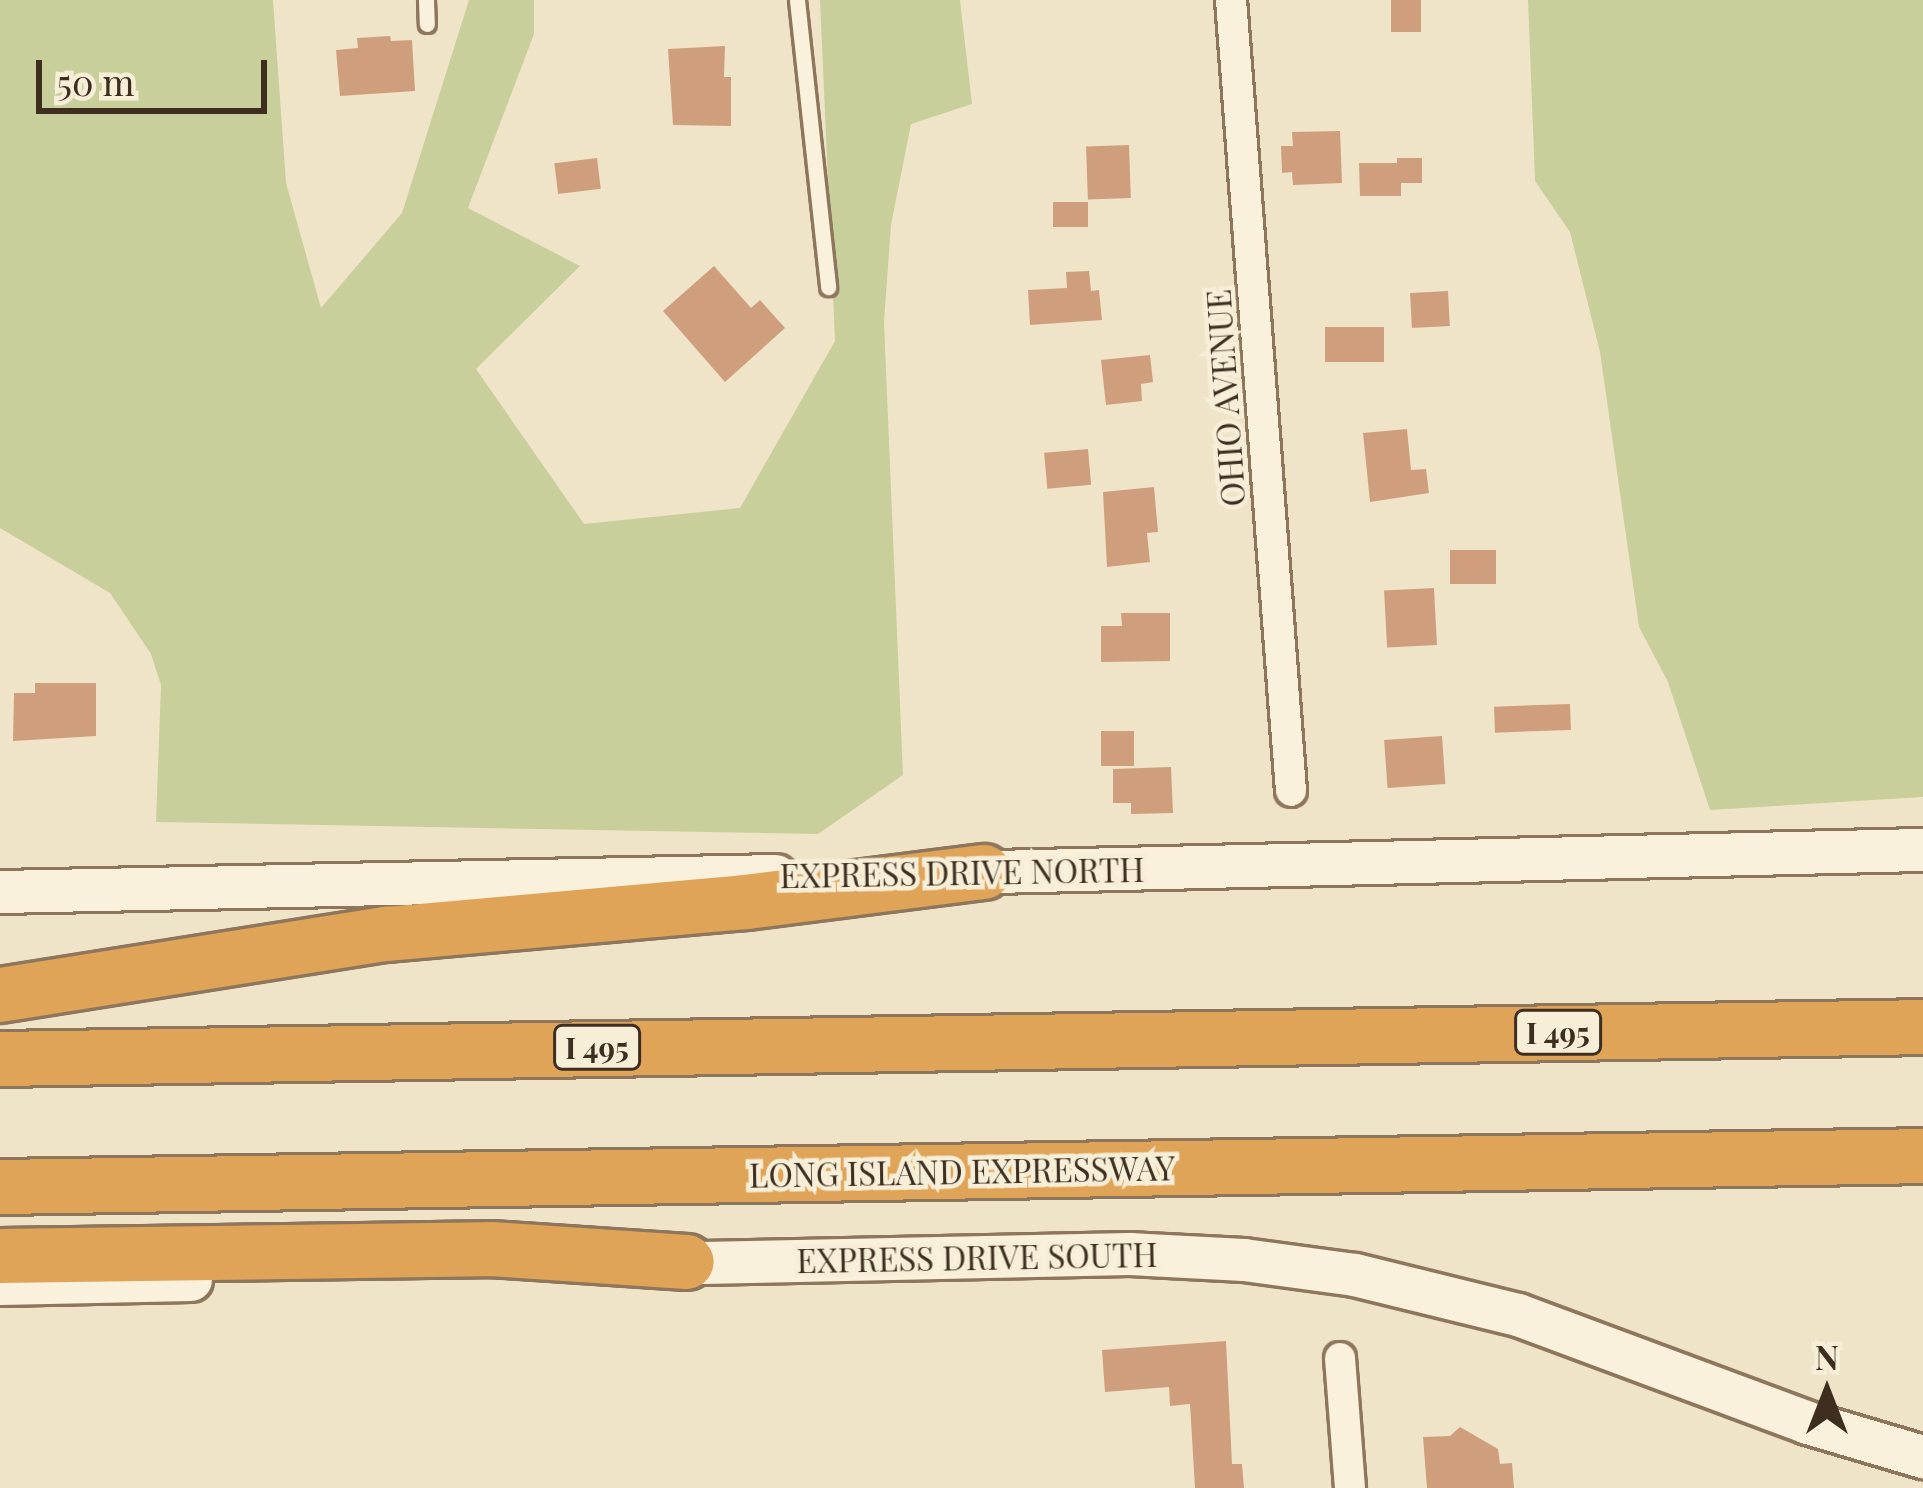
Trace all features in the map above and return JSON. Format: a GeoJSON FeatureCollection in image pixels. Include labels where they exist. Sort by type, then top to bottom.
{"type":"FeatureCollection","features":[{"type":"Feature","properties":{"kind":"highway"},"geometry":{"type":"LineString","coordinates":[[0,995],[387,934],[746,902],[984,872]]}},
{"type":"Feature","properties":{"kind":"highway","name":"I 495"},"geometry":{"type":"LineString","coordinates":[[0,1059],[1923,1027]]}},
{"type":"Feature","properties":{"kind":"highway","name":"LONG ISLAND EXPRESSWAY"},"geometry":{"type":"LineString","coordinates":[[0,1187],[1923,1156]]}},
{"type":"Feature","properties":{"kind":"highway"},"geometry":{"type":"LineString","coordinates":[[0,1256],[490,1249],[687,1262]]}},
{"type":"Feature","properties":{"kind":"main road","name":"EXPRESS DRIVE NORTH"},"geometry":{"type":"LineString","coordinates":[[0,892],[1923,850]]}},
{"type":"Feature","properties":{"kind":"main road","name":"EXPRESS DRIVE SOUTH"},"geometry":{"type":"LineString","coordinates":[[0,1284],[493,1274],[687,1262],[1130,1254],[1225,1258],[1355,1275],[1518,1315],[1808,1423],[1923,1456]]}},
{"type":"Feature","properties":{"kind":"street","name":"OHIO AVENUE"},"geometry":{"type":"LineString","coordinates":[[1232,0],[1291,791]]}},
{"type":"Feature","properties":{"kind":"street"},"geometry":{"type":"LineString","coordinates":[[1340,1358],[1350,1488]]}},
{"type":"Feature","properties":{"kind":"lane"},"geometry":{"type":"LineString","coordinates":[[426,0],[427,23]]}},
{"type":"Feature","properties":{"kind":"lane"},"geometry":{"type":"LineString","coordinates":[[797,0],[828,287]]}},
{"type":"Feature","properties":{"kind":"green space"},"geometry":{"type":"Polygon","coordinates":[[[0,0],[273,0],[286,183],[321,308],[402,213],[469,0],[534,0],[534,34],[468,208],[580,266],[476,369],[584,524],[740,508],[835,341],[820,0],[960,0],[972,104],[911,124],[891,225],[884,322],[903,775],[818,834],[156,822],[161,685],[151,654],[110,593],[0,528],[0,0]]]}},
{"type":"Feature","properties":{"kind":"green space"},"geometry":{"type":"Polygon","coordinates":[[[1528,0],[1923,0],[1923,797],[1710,810],[1668,682],[1639,627],[1600,352],[1570,232],[1535,181],[1528,0]]]}},
{"type":"Feature","properties":{"kind":"building"},"geometry":{"type":"Polygon","coordinates":[[[1391,0],[1421,0],[1421,32],[1391,32],[1391,0]]]}},
{"type":"Feature","properties":{"kind":"building"},"geometry":{"type":"Polygon","coordinates":[[[390,36],[391,41],[412,40],[415,91],[340,96],[336,50],[358,48],[357,38],[390,36]]]}},
{"type":"Feature","properties":{"kind":"building"},"geometry":{"type":"Polygon","coordinates":[[[725,46],[724,77],[731,77],[731,126],[673,125],[668,49],[725,46]]]}},
{"type":"Feature","properties":{"kind":"building"},"geometry":{"type":"Polygon","coordinates":[[[1340,131],[1342,183],[1293,185],[1292,172],[1282,173],[1281,146],[1293,146],[1292,132],[1340,131]]]}},
{"type":"Feature","properties":{"kind":"building"},"geometry":{"type":"Polygon","coordinates":[[[1129,145],[1131,198],[1088,199],[1086,147],[1129,145]]]}},
{"type":"Feature","properties":{"kind":"building"},"geometry":{"type":"Polygon","coordinates":[[[597,158],[601,189],[558,194],[554,163],[597,158]]]}},
{"type":"Feature","properties":{"kind":"building"},"geometry":{"type":"Polygon","coordinates":[[[1397,158],[1422,158],[1422,183],[1401,183],[1401,196],[1360,196],[1359,163],[1397,163],[1397,158]]]}},
{"type":"Feature","properties":{"kind":"building"},"geometry":{"type":"Polygon","coordinates":[[[1053,202],[1088,202],[1088,227],[1053,227],[1053,202]]]}},
{"type":"Feature","properties":{"kind":"building"},"geometry":{"type":"Polygon","coordinates":[[[714,266],[751,308],[760,300],[785,328],[725,382],[663,311],[714,266]]]}},
{"type":"Feature","properties":{"kind":"building"},"geometry":{"type":"Polygon","coordinates":[[[1089,271],[1091,291],[1099,290],[1102,320],[1030,325],[1028,290],[1067,288],[1066,272],[1089,271]]]}},
{"type":"Feature","properties":{"kind":"building"},"geometry":{"type":"Polygon","coordinates":[[[1448,291],[1450,326],[1412,328],[1410,293],[1448,291]]]}},
{"type":"Feature","properties":{"kind":"building"},"geometry":{"type":"Polygon","coordinates":[[[1325,327],[1384,327],[1384,362],[1325,362],[1325,327]]]}},
{"type":"Feature","properties":{"kind":"building"},"geometry":{"type":"Polygon","coordinates":[[[1150,355],[1153,382],[1141,384],[1142,401],[1106,405],[1101,360],[1150,355]]]}},
{"type":"Feature","properties":{"kind":"building"},"geometry":{"type":"Polygon","coordinates":[[[1407,429],[1411,470],[1426,469],[1429,493],[1370,502],[1363,433],[1407,429]]]}},
{"type":"Feature","properties":{"kind":"building"},"geometry":{"type":"Polygon","coordinates":[[[1088,449],[1091,485],[1047,489],[1044,453],[1088,449]]]}},
{"type":"Feature","properties":{"kind":"building"},"geometry":{"type":"Polygon","coordinates":[[[1154,487],[1158,532],[1147,533],[1150,562],[1107,567],[1103,492],[1154,487]]]}},
{"type":"Feature","properties":{"kind":"building"},"geometry":{"type":"Polygon","coordinates":[[[1450,550],[1496,550],[1496,584],[1450,584],[1450,550]]]}},
{"type":"Feature","properties":{"kind":"building"},"geometry":{"type":"Polygon","coordinates":[[[1434,588],[1437,645],[1387,648],[1384,591],[1434,588]]]}},
{"type":"Feature","properties":{"kind":"building"},"geometry":{"type":"Polygon","coordinates":[[[1121,613],[1170,613],[1170,661],[1101,662],[1101,626],[1122,626],[1121,613]]]}},
{"type":"Feature","properties":{"kind":"building"},"geometry":{"type":"Polygon","coordinates":[[[35,683],[96,683],[96,736],[13,741],[14,693],[35,693],[35,683]]]}},
{"type":"Feature","properties":{"kind":"building"},"geometry":{"type":"Polygon","coordinates":[[[1570,704],[1571,730],[1495,733],[1494,707],[1570,704]]]}},
{"type":"Feature","properties":{"kind":"building"},"geometry":{"type":"Polygon","coordinates":[[[1101,731],[1134,731],[1134,766],[1101,766],[1101,731]]]}},
{"type":"Feature","properties":{"kind":"building"},"geometry":{"type":"Polygon","coordinates":[[[1442,736],[1445,784],[1387,788],[1384,740],[1442,736]]]}},
{"type":"Feature","properties":{"kind":"building"},"geometry":{"type":"Polygon","coordinates":[[[1171,767],[1173,813],[1131,814],[1131,803],[1113,803],[1113,769],[1171,767]]]}},
{"type":"Feature","properties":{"kind":"building"},"geometry":{"type":"Polygon","coordinates":[[[1226,1341],[1232,1464],[1242,1464],[1244,1488],[1195,1488],[1190,1404],[1170,1406],[1169,1387],[1105,1392],[1102,1350],[1226,1341]]]}},
{"type":"Feature","properties":{"kind":"building"},"geometry":{"type":"Polygon","coordinates":[[[1460,1427],[1498,1449],[1500,1464],[1512,1463],[1514,1488],[1427,1488],[1423,1437],[1450,1436],[1460,1427]]]}}]}
